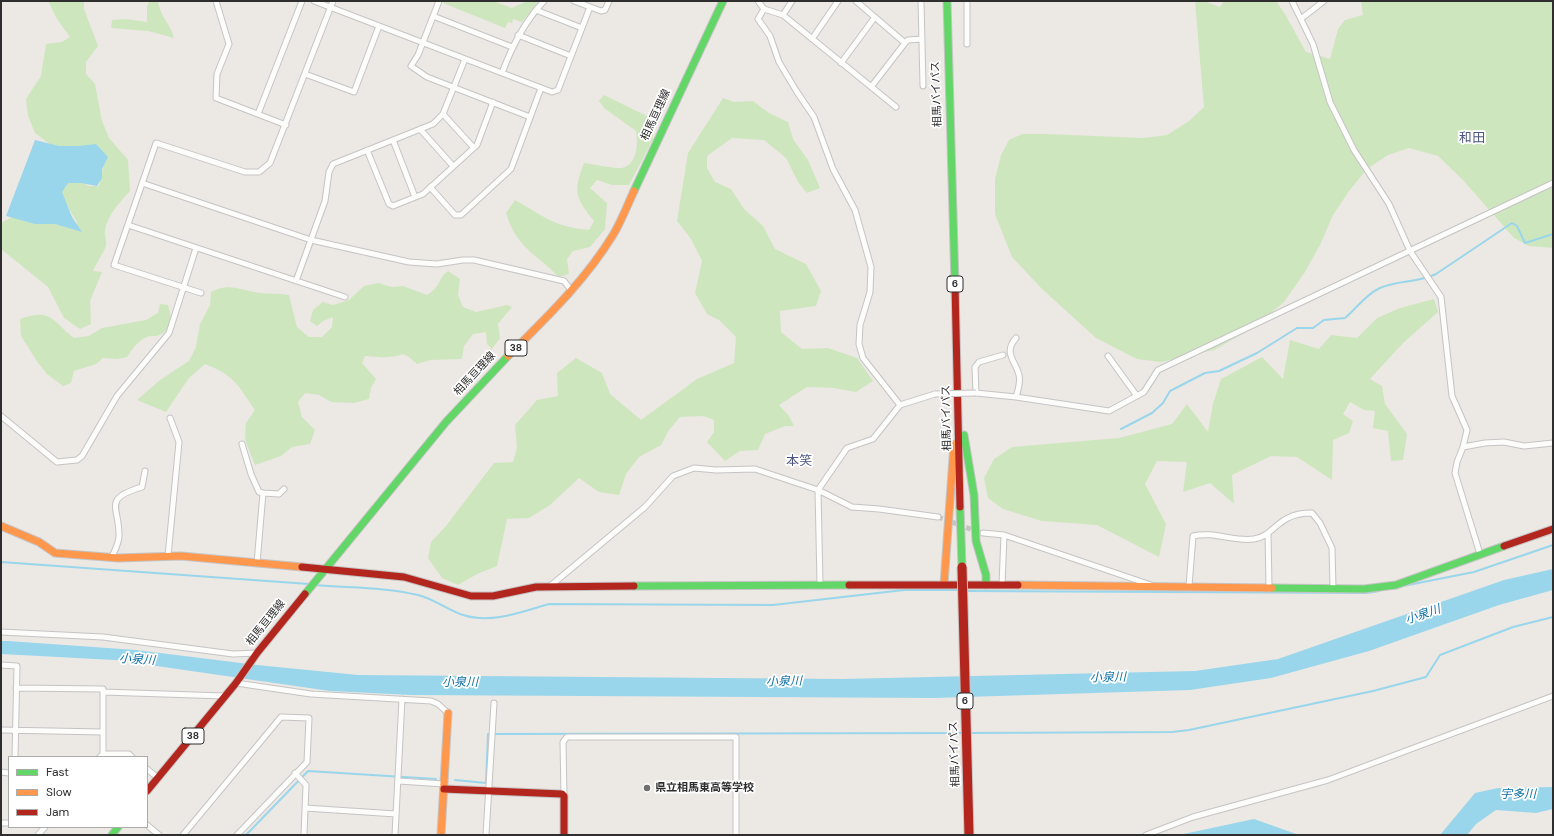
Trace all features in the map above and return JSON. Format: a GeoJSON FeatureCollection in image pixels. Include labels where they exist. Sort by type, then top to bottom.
{"type":"FeatureCollection","features":[{"type":"Feature","properties":{"kind":"main road","name":"相馬亘理線"},"geometry":{"type":"LineString","coordinates":[[255,656],[447,421],[571,290],[598,258],[613,235],[723,1]]}},
{"type":"Feature","properties":{"kind":"main road","name":"相馬バイパス"},"geometry":{"type":"LineString","coordinates":[[947,1],[969,835]]}},
{"type":"Feature","properties":{"kind":"main road"},"geometry":{"type":"LineString","coordinates":[[944,584],[958,402]]}},
{"type":"Feature","properties":{"kind":"main road"},"geometry":{"type":"LineString","coordinates":[[958,402],[974,494],[976,541],[986,575],[986,585]]}},
{"type":"Feature","properties":{"kind":"main road"},"geometry":{"type":"LineString","coordinates":[[1,526],[39,542],[55,553],[112,558],[181,556],[404,577],[471,596],[493,596],[536,587],[820,584],[1189,586],[1364,589],[1396,585],[1553,529]]}},
{"type":"Feature","properties":{"kind":"main road","name":"38"},"geometry":{"type":"LineString","coordinates":[[148,790],[237,681],[255,656]]}},
{"type":"Feature","properties":{"kind":"main road"},"geometry":{"type":"LineString","coordinates":[[441,835],[448,713]]}},
{"type":"Feature","properties":{"kind":"main road"},"geometry":{"type":"LineString","coordinates":[[444,787],[489,792],[562,794],[564,796],[564,835]]}},
{"type":"Feature","properties":{"kind":"street"},"geometry":{"type":"LineString","coordinates":[[216,1],[229,44],[217,74],[216,98],[286,125]]}},
{"type":"Feature","properties":{"kind":"street"},"geometry":{"type":"LineString","coordinates":[[258,114],[302,1]]}},
{"type":"Feature","properties":{"kind":"street"},"geometry":{"type":"LineString","coordinates":[[314,1],[552,92],[558,90],[590,7]]}},
{"type":"Feature","properties":{"kind":"street"},"geometry":{"type":"LineString","coordinates":[[201,293],[114,265],[156,143],[245,172],[259,172],[270,163],[333,1]]}},
{"type":"Feature","properties":{"kind":"street"},"geometry":{"type":"LineString","coordinates":[[439,1],[423,43],[411,66],[427,77],[530,117]]}},
{"type":"Feature","properties":{"kind":"street"},"geometry":{"type":"LineString","coordinates":[[502,73],[518,35],[544,1]]}},
{"type":"Feature","properties":{"kind":"street"},"geometry":{"type":"LineString","coordinates":[[574,1],[601,12],[605,10],[609,1]]}},
{"type":"Feature","properties":{"kind":"street"},"geometry":{"type":"LineString","coordinates":[[758,1],[764,9],[783,15],[896,107]]}},
{"type":"Feature","properties":{"kind":"street"},"geometry":{"type":"LineString","coordinates":[[783,15],[792,1]]}},
{"type":"Feature","properties":{"kind":"street"},"geometry":{"type":"LineString","coordinates":[[812,39],[838,1]]}},
{"type":"Feature","properties":{"kind":"street"},"geometry":{"type":"LineString","coordinates":[[856,1],[906,43]]}},
{"type":"Feature","properties":{"kind":"street"},"geometry":{"type":"LineString","coordinates":[[921,1],[923,86]]}},
{"type":"Feature","properties":{"kind":"street"},"geometry":{"type":"LineString","coordinates":[[967,1],[967,44]]}},
{"type":"Feature","properties":{"kind":"street"},"geometry":{"type":"LineString","coordinates":[[1292,1],[1302,18],[1313,44],[1330,102],[1354,150],[1389,204],[1410,251],[1441,297],[1452,396],[1467,430],[1463,447],[1456,462],[1455,473],[1480,554]]}},
{"type":"Feature","properties":{"kind":"street"},"geometry":{"type":"LineString","coordinates":[[1302,18],[1324,1]]}},
{"type":"Feature","properties":{"kind":"street"},"geometry":{"type":"LineString","coordinates":[[764,9],[758,19],[770,36],[779,62],[814,117],[833,169],[855,210],[871,267],[870,292],[860,325],[858,344],[863,358],[900,405]]}},
{"type":"Feature","properties":{"kind":"street"},"geometry":{"type":"LineString","coordinates":[[536,10],[582,28]]}},
{"type":"Feature","properties":{"kind":"street"},"geometry":{"type":"LineString","coordinates":[[433,16],[512,47]]}},
{"type":"Feature","properties":{"kind":"street"},"geometry":{"type":"LineString","coordinates":[[842,63],[875,17]]}},
{"type":"Feature","properties":{"kind":"street"},"geometry":{"type":"LineString","coordinates":[[305,74],[354,92],[379,26]]}},
{"type":"Feature","properties":{"kind":"street"},"geometry":{"type":"LineString","coordinates":[[518,35],[571,56]]}},
{"type":"Feature","properties":{"kind":"street"},"geometry":{"type":"LineString","coordinates":[[871,87],[908,40],[922,39]]}},
{"type":"Feature","properties":{"kind":"street"},"geometry":{"type":"LineString","coordinates":[[296,281],[325,201],[330,168],[337,162],[433,124],[443,114],[465,59]]}},
{"type":"Feature","properties":{"kind":"street"},"geometry":{"type":"LineString","coordinates":[[430,187],[455,215],[461,215],[511,169],[541,88]]}},
{"type":"Feature","properties":{"kind":"street"},"geometry":{"type":"LineString","coordinates":[[367,150],[389,204],[393,206],[423,194],[477,145],[493,102]]}},
{"type":"Feature","properties":{"kind":"street"},"geometry":{"type":"LineString","coordinates":[[443,114],[474,148]]}},
{"type":"Feature","properties":{"kind":"street"},"geometry":{"type":"LineString","coordinates":[[420,129],[453,166]]}},
{"type":"Feature","properties":{"kind":"street"},"geometry":{"type":"LineString","coordinates":[[393,140],[416,197]]}},
{"type":"Feature","properties":{"kind":"street"},"geometry":{"type":"LineString","coordinates":[[142,183],[311,240],[409,262],[437,264],[474,260],[564,281],[571,290]]}},
{"type":"Feature","properties":{"kind":"street"},"geometry":{"type":"LineString","coordinates":[[820,584],[818,490],[846,448],[873,438],[900,405],[935,394],[976,393],[1016,397],[1109,411],[1144,392],[1158,370],[1553,183]]}},
{"type":"Feature","properties":{"kind":"street"},"geometry":{"type":"LineString","coordinates":[[128,224],[345,297]]}},
{"type":"Feature","properties":{"kind":"street"},"geometry":{"type":"LineString","coordinates":[[1,416],[57,462],[77,460],[82,456],[117,396],[165,340],[169,333],[196,248]]}},
{"type":"Feature","properties":{"kind":"street"},"geometry":{"type":"LineString","coordinates":[[1016,338],[1011,344],[1010,351],[1019,376],[1016,397]]}},
{"type":"Feature","properties":{"kind":"street"},"geometry":{"type":"LineString","coordinates":[[976,393],[975,366],[979,362],[1003,355]]}},
{"type":"Feature","properties":{"kind":"street"},"geometry":{"type":"LineString","coordinates":[[1108,356],[1137,396]]}},
{"type":"Feature","properties":{"kind":"street"},"geometry":{"type":"LineString","coordinates":[[168,556],[179,442],[170,418]]}},
{"type":"Feature","properties":{"kind":"street"},"geometry":{"type":"LineString","coordinates":[[1463,447],[1485,443],[1504,442],[1524,446],[1553,443]]}},
{"type":"Feature","properties":{"kind":"street"},"geometry":{"type":"LineString","coordinates":[[242,444],[251,474],[259,492],[279,494],[284,489]]}},
{"type":"Feature","properties":{"kind":"street"},"geometry":{"type":"LineString","coordinates":[[549,587],[645,507],[673,476],[694,468],[716,470],[755,469],[818,490],[852,507],[938,517]]}},
{"type":"Feature","properties":{"kind":"street"},"geometry":{"type":"LineString","coordinates":[[112,558],[119,536],[115,503],[119,497],[126,492],[142,487],[145,471]]}},
{"type":"Feature","properties":{"kind":"street"},"geometry":{"type":"LineString","coordinates":[[257,564],[263,493]]}},
{"type":"Feature","properties":{"kind":"street"},"geometry":{"type":"LineString","coordinates":[[1189,586],[1193,536],[1200,534],[1214,534],[1254,539],[1265,536],[1288,517],[1312,513],[1320,523],[1332,548],[1332,588]]}},
{"type":"Feature","properties":{"kind":"street"},"geometry":{"type":"LineString","coordinates":[[983,533],[1004,535],[1154,586]]}},
{"type":"Feature","properties":{"kind":"street"},"geometry":{"type":"LineString","coordinates":[[1268,533],[1269,587]]}},
{"type":"Feature","properties":{"kind":"street"},"geometry":{"type":"LineString","coordinates":[[1002,585],[1004,535]]}},
{"type":"Feature","properties":{"kind":"street"},"geometry":{"type":"LineString","coordinates":[[1,632],[103,637],[255,656]]}},
{"type":"Feature","properties":{"kind":"street"},"geometry":{"type":"LineString","coordinates":[[1,666],[16,666],[15,756]]}},
{"type":"Feature","properties":{"kind":"street"},"geometry":{"type":"LineString","coordinates":[[237,681],[311,694],[431,701],[438,704],[448,713]]}},
{"type":"Feature","properties":{"kind":"street"},"geometry":{"type":"LineString","coordinates":[[16,688],[103,689],[103,692],[225,696]]}},
{"type":"Feature","properties":{"kind":"street"},"geometry":{"type":"LineString","coordinates":[[103,692],[102,755],[129,754],[131,756]]}},
{"type":"Feature","properties":{"kind":"street"},"geometry":{"type":"LineString","coordinates":[[1146,835],[1193,817],[1328,780],[1553,696]]}},
{"type":"Feature","properties":{"kind":"street"},"geometry":{"type":"LineString","coordinates":[[395,835],[402,699]]}},
{"type":"Feature","properties":{"kind":"street"},"geometry":{"type":"LineString","coordinates":[[486,835],[494,703]]}},
{"type":"Feature","properties":{"kind":"street"},"geometry":{"type":"LineString","coordinates":[[183,835],[281,717],[309,718],[307,762],[237,835]]}},
{"type":"Feature","properties":{"kind":"street"},"geometry":{"type":"LineString","coordinates":[[1,730],[103,732]]}},
{"type":"Feature","properties":{"kind":"street"},"geometry":{"type":"LineString","coordinates":[[564,796],[563,742],[567,737],[736,737],[736,835]]}},
{"type":"Feature","properties":{"kind":"street"},"geometry":{"type":"LineString","coordinates":[[148,770],[158,778]]}},
{"type":"Feature","properties":{"kind":"street"},"geometry":{"type":"LineString","coordinates":[[296,773],[306,785],[304,835]]}},
{"type":"Feature","properties":{"kind":"street"},"geometry":{"type":"LineString","coordinates":[[399,778],[444,787]]}},
{"type":"Feature","properties":{"kind":"street"},"geometry":{"type":"LineString","coordinates":[[305,808],[396,814]]}},
{"type":"Feature","properties":{"kind":"street"},"geometry":{"type":"LineString","coordinates":[[148,826],[159,835]]}},
{"type":"Feature","properties":{"kind":"green space"},"geometry":{"type":"Polygon","coordinates":[[[48,1],[84,1],[84,9],[98,46],[86,62],[86,74],[95,84],[102,121],[109,138],[128,160],[130,191],[115,209],[107,224],[105,232],[105,248],[93,271],[102,272],[90,301],[91,324],[80,329],[64,318],[48,287],[1,249],[1,223],[12,217],[76,228],[77,222],[63,199],[61,190],[72,178],[89,186],[99,186],[104,163],[103,152],[89,146],[64,147],[51,145],[35,133],[28,116],[26,99],[41,76],[46,44],[62,42],[70,37],[57,19],[48,1]]]}},
{"type":"Feature","properties":{"kind":"green space"},"geometry":{"type":"Polygon","coordinates":[[[149,1],[158,1],[161,12],[174,38],[148,31],[111,28],[112,20],[126,19],[147,22],[147,7],[149,1]]]}},
{"type":"Feature","properties":{"kind":"green space"},"geometry":{"type":"Polygon","coordinates":[[[444,1],[493,1],[512,8],[527,1],[539,1],[522,22],[513,19],[512,23],[508,22],[505,28],[443,3],[444,1]]]}},
{"type":"Feature","properties":{"kind":"green space"},"geometry":{"type":"Polygon","coordinates":[[[1195,1],[1204,1],[1220,7],[1224,1],[1276,1],[1306,52],[1330,59],[1338,29],[1345,20],[1363,15],[1361,1],[1553,1],[1553,248],[1529,246],[1514,238],[1462,179],[1438,156],[1409,148],[1388,155],[1367,169],[1349,191],[1333,215],[1320,245],[1305,272],[1284,302],[1253,328],[1214,350],[1161,362],[1137,359],[1096,338],[1042,289],[1012,257],[995,214],[995,179],[1001,155],[1009,140],[1022,134],[1143,138],[1167,135],[1189,121],[1204,107],[1195,1]]]}},
{"type":"Feature","properties":{"kind":"green space"},"geometry":{"type":"Polygon","coordinates":[[[604,95],[653,119],[653,139],[629,185],[612,185],[597,180],[590,188],[607,203],[605,229],[590,247],[573,251],[567,259],[569,274],[559,277],[521,242],[510,225],[506,213],[515,200],[550,220],[577,229],[589,230],[594,221],[583,206],[577,188],[584,163],[622,168],[627,166],[634,158],[637,147],[636,131],[604,108],[599,101],[604,95]]]}},
{"type":"Feature","properties":{"kind":"green space"},"geometry":{"type":"Polygon","coordinates":[[[723,98],[734,102],[753,101],[769,113],[788,122],[793,139],[808,160],[820,188],[807,193],[798,182],[786,158],[764,140],[732,138],[707,156],[707,168],[715,182],[731,189],[744,209],[763,226],[775,249],[806,264],[821,291],[816,306],[780,311],[781,332],[802,349],[828,348],[857,358],[873,381],[856,392],[834,388],[807,387],[779,405],[789,416],[794,426],[785,426],[765,434],[758,450],[740,451],[725,461],[707,442],[714,432],[714,420],[703,416],[680,417],[669,430],[661,445],[639,457],[626,474],[619,495],[599,492],[579,478],[550,505],[529,518],[507,519],[497,566],[477,574],[458,585],[442,578],[428,558],[431,542],[446,526],[494,463],[513,462],[517,448],[515,425],[537,400],[558,396],[557,373],[576,358],[602,373],[610,394],[641,420],[697,379],[734,363],[736,337],[719,320],[707,314],[695,293],[702,261],[691,239],[677,221],[688,153],[723,98]]]}},
{"type":"Feature","properties":{"kind":"green space"},"geometry":{"type":"Polygon","coordinates":[[[448,271],[460,279],[458,295],[463,307],[476,312],[507,305],[512,307],[498,324],[500,338],[492,349],[487,344],[486,332],[473,334],[464,346],[462,359],[430,360],[417,364],[408,356],[403,354],[385,357],[365,356],[362,363],[376,379],[371,388],[369,399],[354,403],[331,402],[319,395],[305,393],[298,402],[302,417],[315,430],[310,444],[292,447],[281,456],[255,465],[245,440],[246,423],[255,410],[239,387],[229,377],[215,368],[205,364],[189,378],[166,412],[137,400],[160,380],[189,361],[196,347],[200,324],[210,305],[211,292],[218,289],[230,287],[260,293],[289,295],[297,327],[309,337],[322,337],[332,327],[333,317],[323,321],[317,326],[310,321],[313,310],[323,302],[333,305],[349,300],[364,286],[378,283],[392,287],[403,286],[427,295],[435,289],[442,277],[448,271]]]}},
{"type":"Feature","properties":{"kind":"green space"},"geometry":{"type":"Polygon","coordinates":[[[1434,299],[1438,312],[1403,343],[1370,379],[1382,386],[1385,404],[1407,434],[1403,460],[1391,461],[1388,431],[1373,428],[1375,411],[1364,410],[1350,402],[1343,414],[1353,421],[1349,433],[1333,440],[1332,480],[1297,457],[1271,456],[1232,475],[1234,504],[1210,483],[1183,492],[1187,462],[1157,461],[1145,484],[1166,524],[1159,557],[1097,525],[1042,521],[1003,509],[988,498],[984,478],[994,459],[1012,447],[1119,438],[1172,424],[1187,404],[1208,432],[1213,404],[1221,379],[1262,357],[1283,379],[1290,340],[1319,349],[1331,335],[1357,338],[1377,318],[1400,308],[1434,299]]]}},
{"type":"Feature","properties":{"kind":"green space"},"geometry":{"type":"Polygon","coordinates":[[[160,304],[168,305],[170,314],[169,326],[163,333],[158,336],[149,336],[141,340],[127,357],[118,359],[103,358],[96,364],[74,371],[71,383],[63,386],[47,374],[38,363],[21,336],[20,319],[31,316],[45,315],[55,321],[74,338],[89,336],[102,328],[146,320],[158,313],[160,304]]]}},
{"type":"Feature","properties":{"kind":"water"},"geometry":{"type":"Polygon","coordinates":[[[35,140],[59,146],[96,144],[108,157],[102,169],[102,178],[97,186],[81,183],[68,183],[62,192],[72,217],[82,232],[55,224],[35,224],[6,216],[35,140]]]}},
{"type":"Feature","properties":{"kind":"water","name":"小泉川"},"geometry":{"type":"Polygon","coordinates":[[[1553,569],[1553,590],[1499,605],[1369,651],[1271,678],[1190,690],[934,698],[411,695],[330,691],[115,660],[1,654],[1,641],[8,641],[136,650],[257,665],[358,675],[842,679],[1195,671],[1278,659],[1504,580],[1553,569]]]}},
{"type":"Feature","properties":{"kind":"water","name":"宇多川"},"geometry":{"type":"Polygon","coordinates":[[[1553,787],[1553,809],[1536,813],[1496,810],[1476,824],[1467,835],[1440,835],[1475,793],[1498,788],[1553,787]]]}},
{"type":"Feature","properties":{"kind":"water"},"geometry":{"type":"Polygon","coordinates":[[[1254,819],[1299,835],[1179,835],[1254,819]]]}},
{"type":"Feature","properties":{"kind":"waterway"},"geometry":{"type":"LineString","coordinates":[[1121,429],[1152,413],[1163,403],[1170,391],[1205,373],[1219,371],[1257,353],[1297,328],[1313,328],[1324,320],[1345,318],[1366,298],[1380,288],[1387,285],[1422,279],[1436,274],[1512,223],[1517,226],[1525,243],[1553,234]]}},
{"type":"Feature","properties":{"kind":"waterway"},"geometry":{"type":"LineString","coordinates":[[1403,586],[1474,572],[1553,545]]}},
{"type":"Feature","properties":{"kind":"waterway"},"geometry":{"type":"LineString","coordinates":[[1,562],[309,584]]}},
{"type":"Feature","properties":{"kind":"waterway"},"geometry":{"type":"LineString","coordinates":[[315,585],[405,592],[424,597],[463,615],[485,618],[506,616],[549,604],[773,605],[904,590],[959,590]]}},
{"type":"Feature","properties":{"kind":"waterway"},"geometry":{"type":"LineString","coordinates":[[965,591],[1367,593],[1379,591]]}},
{"type":"Feature","properties":{"kind":"waterway"},"geometry":{"type":"LineString","coordinates":[[969,733],[1172,732],[1189,730],[1373,691],[1426,677],[1440,655],[1513,627],[1553,617]]}},
{"type":"Feature","properties":{"kind":"waterway"},"geometry":{"type":"LineString","coordinates":[[455,780],[486,783],[488,734],[963,733]]}},
{"type":"Feature","properties":{"kind":"waterway"},"geometry":{"type":"LineString","coordinates":[[246,835],[308,771],[436,779]]}},
{"type":"Feature","properties":{"kind":"tunnel"},"geometry":{"type":"LineString","coordinates":[[938,517],[976,531]]}},
{"type":"Feature","properties":{"kind":"traffic: fast"},"geometry":{"type":"LineString","coordinates":[[634,191],[723,1]]}},
{"type":"Feature","properties":{"kind":"traffic: fast"},"geometry":{"type":"LineString","coordinates":[[947,1],[955,285]]}},
{"type":"Feature","properties":{"kind":"traffic: fast"},"geometry":{"type":"LineString","coordinates":[[305,594],[446,422],[508,356]]}},
{"type":"Feature","properties":{"kind":"traffic: fast"},"geometry":{"type":"LineString","coordinates":[[964,435],[974,495],[976,541],[986,575],[986,585]]}},
{"type":"Feature","properties":{"kind":"traffic: fast"},"geometry":{"type":"LineString","coordinates":[[960,507],[962,567]]}},
{"type":"Feature","properties":{"kind":"traffic: fast"},"geometry":{"type":"LineString","coordinates":[[1272,588],[1364,589],[1396,585],[1504,546]]}},
{"type":"Feature","properties":{"kind":"traffic: fast"},"geometry":{"type":"LineString","coordinates":[[634,586],[849,585]]}},
{"type":"Feature","properties":{"kind":"traffic: fast"},"geometry":{"type":"LineString","coordinates":[[112,835],[117,828]]}},
{"type":"Feature","properties":{"kind":"traffic: slow"},"geometry":{"type":"LineString","coordinates":[[508,356],[564,299],[590,268],[616,230],[634,191]]}},
{"type":"Feature","properties":{"kind":"traffic: slow"},"geometry":{"type":"LineString","coordinates":[[944,584],[954,444]]}},
{"type":"Feature","properties":{"kind":"traffic: slow"},"geometry":{"type":"LineString","coordinates":[[1,526],[39,542],[55,553],[118,558],[181,556],[302,567]]}},
{"type":"Feature","properties":{"kind":"traffic: slow"},"geometry":{"type":"LineString","coordinates":[[1018,585],[1272,588]]}},
{"type":"Feature","properties":{"kind":"traffic: slow"},"geometry":{"type":"LineString","coordinates":[[441,835],[448,713]]}},
{"type":"Feature","properties":{"kind":"traffic: jam"},"geometry":{"type":"LineString","coordinates":[[955,285],[960,507]]}},
{"type":"Feature","properties":{"kind":"traffic: jam"},"geometry":{"type":"LineString","coordinates":[[1504,546],[1553,529]]}},
{"type":"Feature","properties":{"kind":"traffic: jam"},"geometry":{"type":"LineString","coordinates":[[302,567],[404,577],[471,596],[493,596],[536,587],[634,586]]}},
{"type":"Feature","properties":{"kind":"traffic: jam"},"geometry":{"type":"LineString","coordinates":[[962,567],[969,835]]}},
{"type":"Feature","properties":{"kind":"traffic: jam"},"geometry":{"type":"LineString","coordinates":[[849,585],[1018,585]]}},
{"type":"Feature","properties":{"kind":"traffic: jam"},"geometry":{"type":"LineString","coordinates":[[148,790],[236,683],[257,653],[305,594]]}},
{"type":"Feature","properties":{"kind":"traffic: jam"},"geometry":{"type":"LineString","coordinates":[[444,789],[562,794],[564,796],[564,835]]}},
{"type":"Feature","properties":{"kind":"place","name":"県立相馬東高等学校"},"geometry":{"type":"Point","coordinates":[647,788]}},
{"type":"Feature","properties":{"kind":"district","name":"和田"},"geometry":{"type":"Point","coordinates":[1472,139]}},
{"type":"Feature","properties":{"kind":"district","name":"本笑"},"geometry":{"type":"Point","coordinates":[799,462]}}]}
